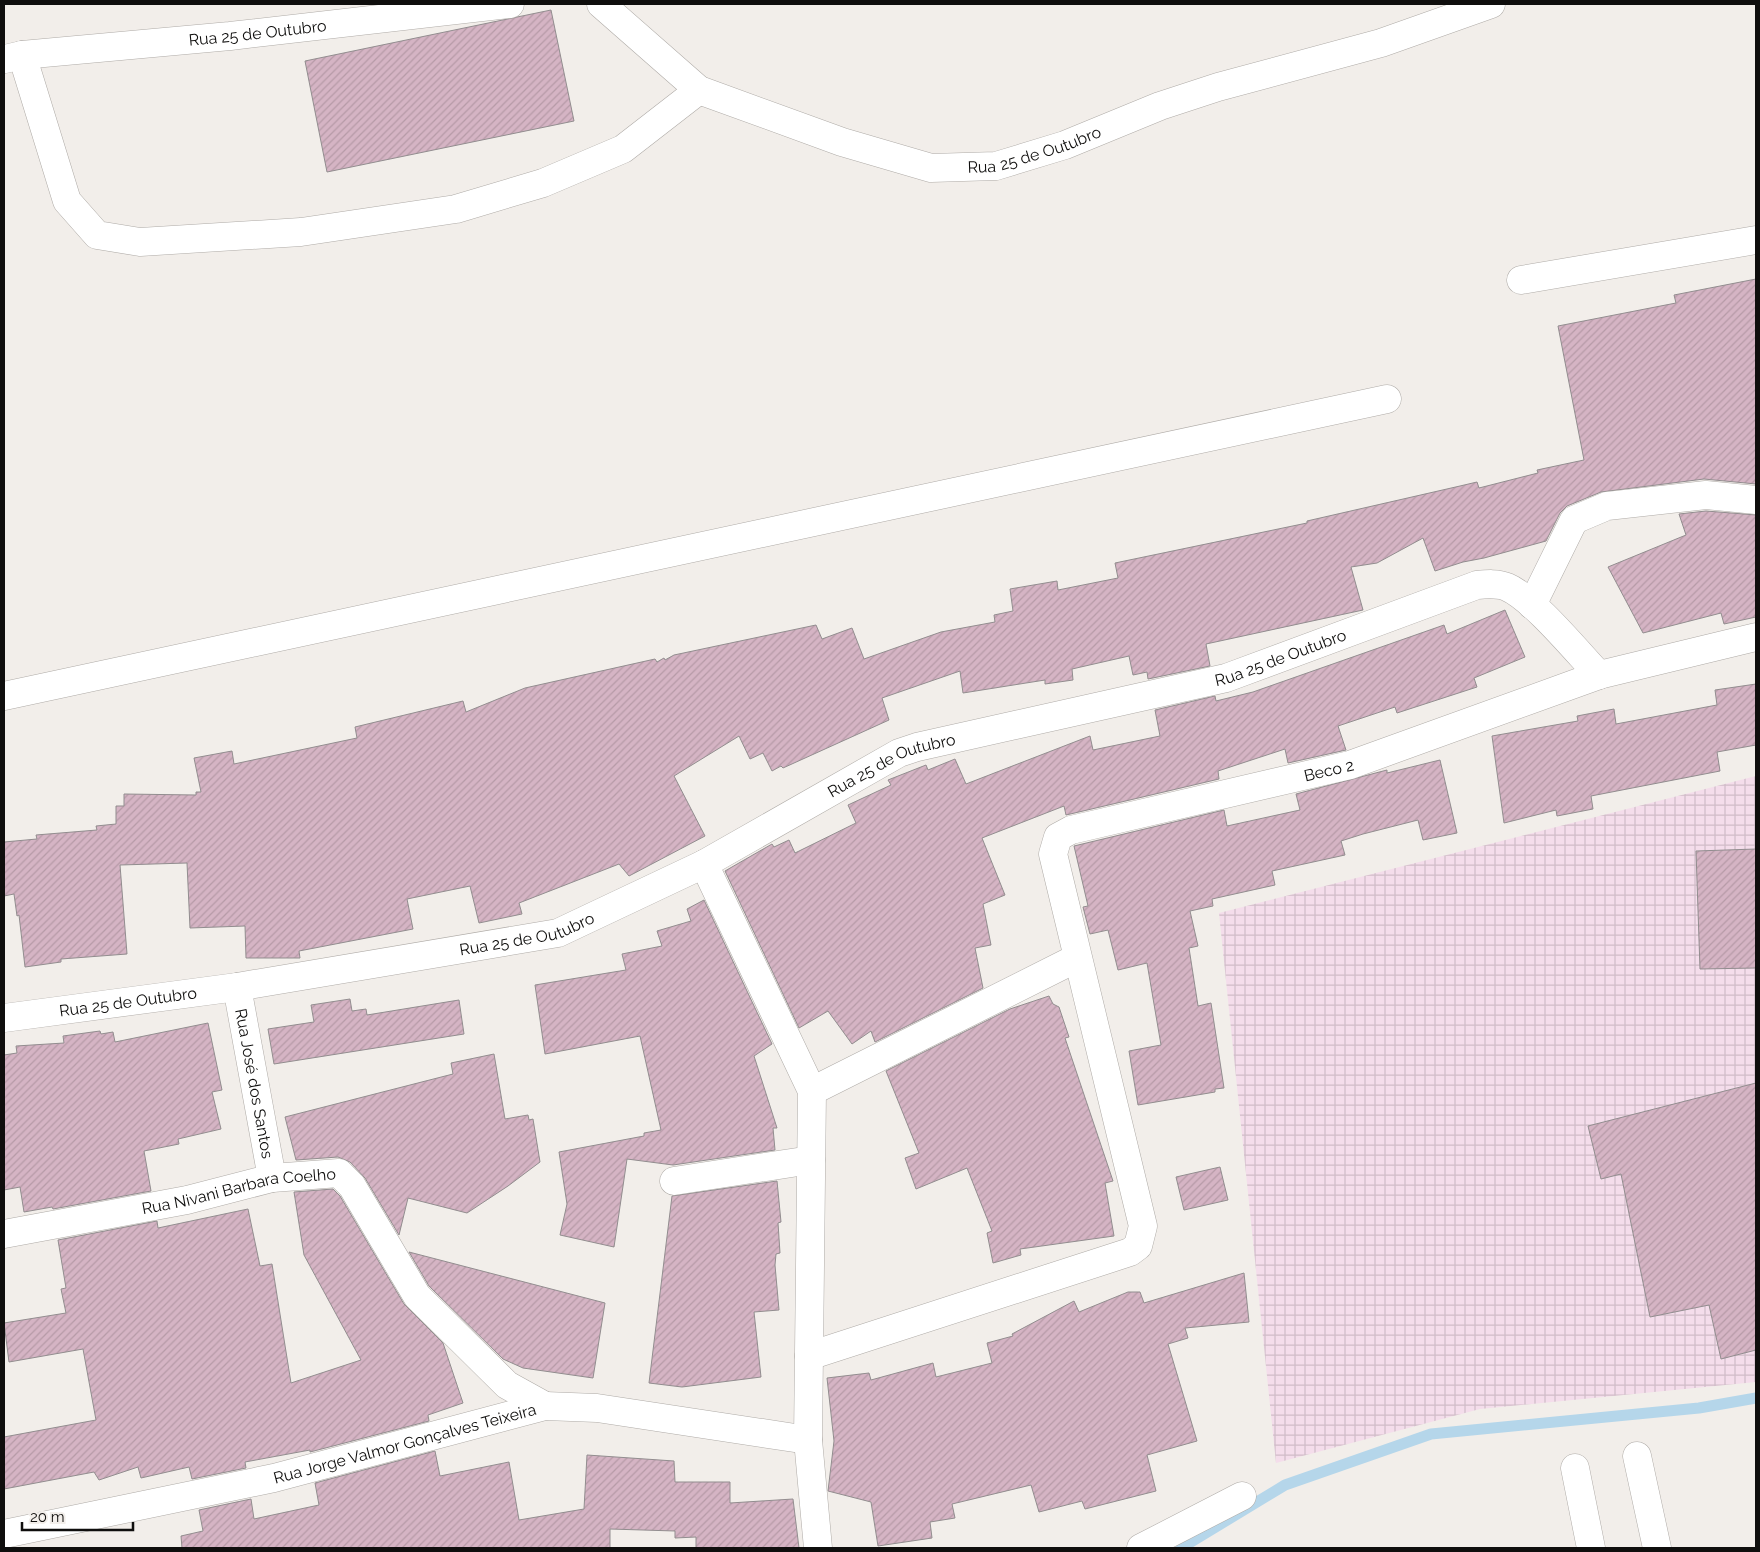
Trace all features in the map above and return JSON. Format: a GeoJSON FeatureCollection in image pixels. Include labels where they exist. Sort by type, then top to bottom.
{"type":"FeatureCollection","features":[{"type":"Feature","properties":{"kind":"street","name":"Rua 25 de Outubro"},"geometry":{"type":"LineString","coordinates":[[13,57],[230,36],[510,4]]}},
{"type":"Feature","properties":{"kind":"street","name":"Rua 25 de Outubro"},"geometry":{"type":"LineString","coordinates":[[601,4],[699,90],[842,142],[931,168],[996,166],[1065,145],[1160,106],[1218,87],[1380,43],[1491,4]]}},
{"type":"Feature","properties":{"kind":"street"},"geometry":{"type":"LineString","coordinates":[[13,57],[67,201],[97,235],[140,242],[301,232],[456,208],[543,183],[622,149],[699,90]]}},
{"type":"Feature","properties":{"kind":"street"},"geometry":{"type":"LineString","coordinates":[[1521,280],[1756,240]]}},
{"type":"Feature","properties":{"kind":"street"},"geometry":{"type":"LineString","coordinates":[[4,696],[1387,399]]}},
{"type":"Feature","properties":{"kind":"street"},"geometry":{"type":"LineString","coordinates":[[1532,605],[1574,520],[1607,506],[1706,495],[1756,500]]}},
{"type":"Feature","properties":{"kind":"street","name":"Rua 25 de Outubro"},"geometry":{"type":"LineString","coordinates":[[4,1018],[237,987],[558,934],[704,864],[899,753],[916,747],[1226,678],[1477,585],[1506,586],[1532,605],[1599,675]]}},
{"type":"Feature","properties":{"kind":"street"},"geometry":{"type":"LineString","coordinates":[[1599,675],[1756,637]]}},
{"type":"Feature","properties":{"kind":"street","name":"Beco 2"},"geometry":{"type":"LineString","coordinates":[[1077,958],[1053,854],[1058,837],[1071,830],[1350,765],[1599,675]]}},
{"type":"Feature","properties":{"kind":"street"},"geometry":{"type":"LineString","coordinates":[[704,864],[812,1091],[808,1440],[818,1548]]}},
{"type":"Feature","properties":{"kind":"street"},"geometry":{"type":"LineString","coordinates":[[809,1356],[1130,1252],[1138,1246],[1143,1226],[1077,958],[812,1091]]}},
{"type":"Feature","properties":{"kind":"street","name":"Rua José dos Santos"},"geometry":{"type":"LineString","coordinates":[[237,987],[272,1178]]}},
{"type":"Feature","properties":{"kind":"street"},"geometry":{"type":"LineString","coordinates":[[674,1181],[811,1160]]}},
{"type":"Feature","properties":{"kind":"street","name":"Rua Nivani Barbara Coelho"},"geometry":{"type":"LineString","coordinates":[[4,1234],[187,1200],[272,1178],[331,1172],[339,1173],[345,1178],[417,1296],[507,1385],[545,1406]]}},
{"type":"Feature","properties":{"kind":"street","name":"Rua Jorge Valmor Gonçalves Teixeira"},"geometry":{"type":"LineString","coordinates":[[4,1534],[274,1478],[545,1406],[597,1408],[808,1440]]}},
{"type":"Feature","properties":{"kind":"street"},"geometry":{"type":"LineString","coordinates":[[1637,1456],[1657,1548]]}},
{"type":"Feature","properties":{"kind":"street"},"geometry":{"type":"LineString","coordinates":[[1575,1468],[1591,1548]]}},
{"type":"Feature","properties":{"kind":"street"},"geometry":{"type":"LineString","coordinates":[[1141,1548],[1242,1496]]}},
{"type":"Feature","properties":{"kind":"shaded area"},"geometry":{"type":"Polygon","coordinates":[[[1756,776],[1756,1382],[1480,1409],[1276,1463],[1219,913],[1756,776]]]}},
{"type":"Feature","properties":{"kind":"building"},"geometry":{"type":"Polygon","coordinates":[[[551,10],[574,121],[327,172],[305,61],[551,10]]]}},
{"type":"Feature","properties":{"kind":"building"},"geometry":{"type":"Polygon","coordinates":[[[1756,279],[1756,484],[1704,479],[1601,492],[1567,506],[1560,513],[1546,541],[1435,571],[1423,538],[1377,563],[1351,567],[1363,610],[1206,644],[1210,666],[1148,679],[1147,672],[1133,675],[1129,656],[1072,669],[1073,680],[1045,684],[1045,680],[963,693],[960,671],[882,698],[889,720],[783,768],[781,766],[772,771],[763,753],[750,759],[739,736],[674,776],[705,836],[629,876],[619,864],[519,903],[522,914],[479,923],[470,886],[407,899],[413,929],[299,951],[300,958],[246,958],[245,926],[190,928],[187,863],[120,865],[127,954],[61,959],[61,962],[25,967],[19,915],[17,916],[14,894],[4,896],[4,842],[37,839],[36,835],[97,830],[96,826],[116,824],[116,806],[124,806],[124,794],[196,795],[196,792],[201,792],[194,758],[232,751],[234,764],[357,738],[355,727],[463,701],[466,712],[525,688],[655,659],[657,662],[674,655],[816,625],[822,639],[852,628],[864,659],[941,632],[995,622],[994,615],[1013,611],[1010,589],[1057,581],[1058,590],[1118,578],[1115,563],[1307,523],[1307,521],[1477,482],[1479,488],[1538,473],[1537,470],[1584,460],[1558,326],[1676,303],[1674,295],[1756,279]]]}},
{"type":"Feature","properties":{"kind":"building"},"geometry":{"type":"Polygon","coordinates":[[[1706,511],[1756,515],[1756,617],[1724,624],[1721,613],[1643,633],[1608,567],[1686,535],[1679,514],[1706,511]]]}},
{"type":"Feature","properties":{"kind":"building"},"geometry":{"type":"Polygon","coordinates":[[[1505,610],[1525,657],[1474,678],[1477,687],[1397,713],[1395,707],[1338,726],[1346,750],[1288,763],[1285,749],[1218,771],[1219,779],[1066,815],[1064,806],[982,838],[1005,895],[983,904],[991,945],[975,948],[983,988],[875,1042],[871,1031],[852,1044],[828,1011],[799,1028],[725,871],[772,844],[774,847],[789,840],[795,853],[856,823],[848,805],[891,785],[888,780],[926,765],[928,770],[955,759],[966,784],[1090,736],[1093,750],[1160,736],[1155,710],[1215,696],[1216,701],[1253,692],[1444,625],[1447,634],[1505,610]]]}},
{"type":"Feature","properties":{"kind":"building"},"geometry":{"type":"Polygon","coordinates":[[[1756,684],[1756,745],[1717,752],[1720,771],[1591,796],[1593,809],[1557,816],[1556,810],[1504,823],[1492,736],[1578,721],[1577,716],[1614,709],[1616,724],[1717,705],[1715,690],[1756,684]]]}},
{"type":"Feature","properties":{"kind":"building"},"geometry":{"type":"Polygon","coordinates":[[[1440,760],[1457,833],[1423,840],[1418,820],[1363,834],[1341,841],[1345,855],[1272,871],[1275,885],[1212,899],[1213,906],[1190,911],[1198,946],[1189,948],[1198,1006],[1211,1003],[1224,1088],[1215,1089],[1215,1092],[1138,1105],[1129,1051],[1161,1045],[1147,963],[1118,970],[1108,930],[1090,934],[1083,907],[1088,906],[1074,846],[1224,810],[1227,826],[1300,810],[1296,794],[1387,770],[1387,773],[1440,760]]]}},
{"type":"Feature","properties":{"kind":"building"},"geometry":{"type":"Polygon","coordinates":[[[1756,849],[1756,968],[1700,969],[1696,851],[1756,849]]]}},
{"type":"Feature","properties":{"kind":"building"},"geometry":{"type":"Polygon","coordinates":[[[704,900],[772,1044],[754,1056],[777,1128],[773,1128],[775,1150],[673,1165],[627,1159],[614,1247],[560,1235],[567,1204],[559,1152],[644,1136],[644,1133],[661,1130],[640,1036],[545,1054],[535,985],[626,970],[622,954],[662,946],[657,931],[691,921],[687,909],[704,900]]]}},
{"type":"Feature","properties":{"kind":"building"},"geometry":{"type":"Polygon","coordinates":[[[1049,996],[1053,1004],[1059,1007],[1069,1037],[1065,1038],[1113,1181],[1105,1183],[1114,1236],[1020,1249],[1021,1255],[993,1263],[987,1233],[992,1231],[967,1168],[916,1189],[905,1158],[919,1153],[886,1071],[1010,1009],[1049,996]]]}},
{"type":"Feature","properties":{"kind":"building"},"geometry":{"type":"Polygon","coordinates":[[[350,999],[352,1011],[366,1009],[367,1015],[459,1000],[464,1034],[274,1064],[268,1029],[314,1022],[311,1005],[350,999]]]}},
{"type":"Feature","properties":{"kind":"building"},"geometry":{"type":"Polygon","coordinates":[[[208,1023],[222,1090],[212,1092],[221,1129],[178,1139],[179,1144],[144,1151],[151,1191],[53,1209],[52,1207],[24,1212],[20,1187],[4,1190],[4,1055],[17,1053],[16,1046],[64,1043],[63,1036],[100,1031],[101,1034],[113,1032],[115,1042],[208,1023]]]}},
{"type":"Feature","properties":{"kind":"building"},"geometry":{"type":"Polygon","coordinates":[[[494,1054],[505,1119],[528,1115],[529,1120],[533,1119],[540,1162],[467,1213],[408,1198],[399,1235],[365,1178],[350,1162],[338,1157],[296,1160],[285,1117],[453,1074],[451,1063],[494,1054]]]}},
{"type":"Feature","properties":{"kind":"building"},"geometry":{"type":"Polygon","coordinates":[[[1756,1083],[1756,1350],[1721,1359],[1709,1305],[1650,1317],[1621,1174],[1601,1179],[1588,1126],[1756,1083]]]}},
{"type":"Feature","properties":{"kind":"building"},"geometry":{"type":"Polygon","coordinates":[[[1220,1167],[1228,1200],[1184,1210],[1176,1177],[1220,1167]]]}},
{"type":"Feature","properties":{"kind":"building"},"geometry":{"type":"Polygon","coordinates":[[[777,1181],[781,1222],[778,1223],[780,1253],[776,1254],[775,1265],[779,1310],[754,1312],[761,1377],[682,1387],[649,1383],[672,1196],[777,1181]]]}},
{"type":"Feature","properties":{"kind":"building"},"geometry":{"type":"Polygon","coordinates":[[[333,1189],[340,1196],[404,1304],[443,1343],[463,1403],[428,1415],[429,1421],[310,1452],[310,1450],[245,1462],[246,1468],[192,1479],[189,1467],[141,1478],[138,1467],[99,1480],[94,1472],[4,1489],[4,1437],[96,1420],[83,1349],[9,1362],[4,1323],[66,1313],[61,1289],[66,1288],[58,1240],[157,1221],[158,1228],[248,1209],[260,1266],[272,1264],[291,1383],[361,1360],[304,1255],[294,1192],[333,1189]]]}},
{"type":"Feature","properties":{"kind":"building"},"geometry":{"type":"Polygon","coordinates":[[[409,1252],[605,1303],[593,1378],[523,1368],[503,1359],[429,1286],[409,1252]]]}},
{"type":"Feature","properties":{"kind":"building"},"geometry":{"type":"Polygon","coordinates":[[[1244,1273],[1249,1322],[1185,1328],[1188,1338],[1168,1344],[1197,1441],[1147,1455],[1156,1491],[1085,1509],[1082,1501],[1039,1512],[1031,1485],[952,1504],[955,1518],[930,1522],[932,1538],[878,1546],[871,1502],[828,1491],[834,1441],[827,1378],[869,1373],[871,1380],[933,1363],[936,1377],[992,1363],[987,1343],[1013,1336],[1012,1334],[1074,1301],[1079,1312],[1128,1292],[1140,1292],[1144,1303],[1244,1273]]]}},
{"type":"Feature","properties":{"kind":"building"},"geometry":{"type":"Polygon","coordinates":[[[435,1451],[440,1476],[509,1462],[519,1520],[584,1509],[587,1455],[674,1461],[675,1482],[730,1482],[730,1503],[793,1499],[799,1548],[696,1548],[696,1537],[675,1538],[675,1531],[610,1529],[610,1548],[182,1548],[181,1536],[203,1531],[199,1510],[251,1499],[254,1519],[319,1505],[315,1483],[435,1451]]]}},
{"type":"Feature","properties":{"kind":"waterway"},"geometry":{"type":"LineString","coordinates":[[1181,1548],[1285,1485],[1431,1434],[1699,1408],[1756,1398]]}}]}
